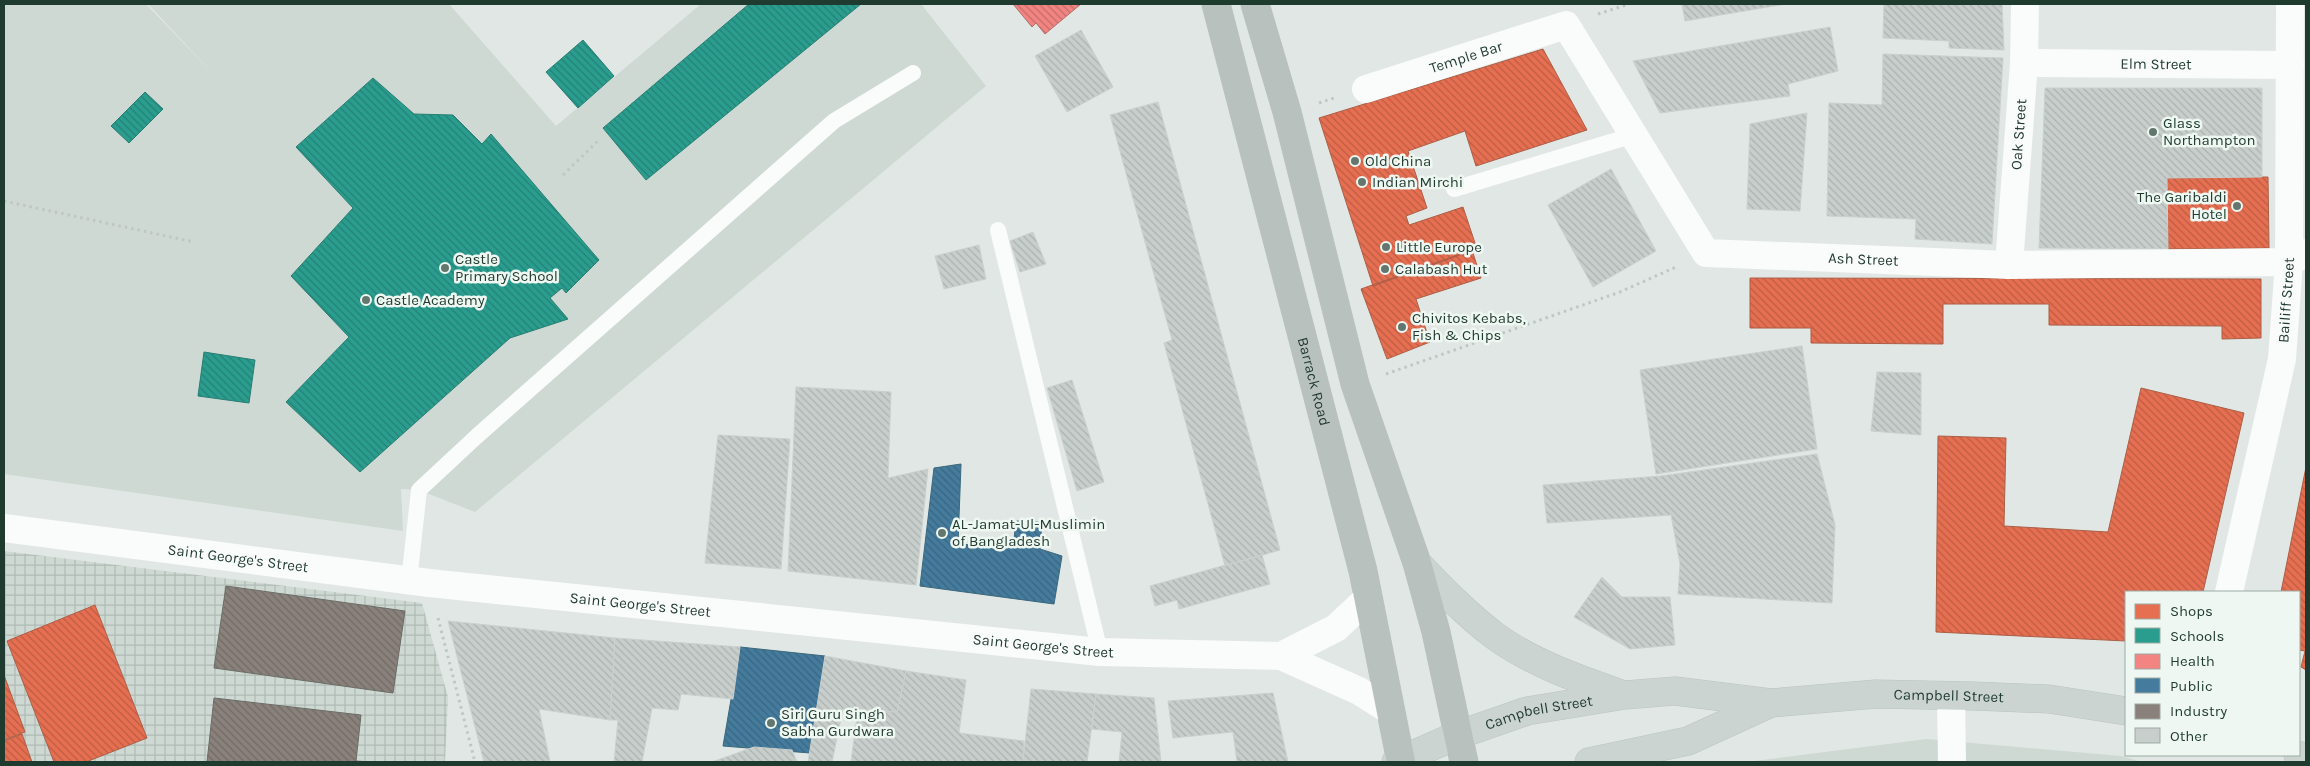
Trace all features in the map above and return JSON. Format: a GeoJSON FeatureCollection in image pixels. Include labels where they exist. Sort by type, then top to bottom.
{"type":"FeatureCollection","features":[{"type":"Feature","properties":{"kind":"highway","name":"Barrack Road"},"geometry":{"type":"LineString","coordinates":[[1216,4],[1356,543],[1399,761]]}},
{"type":"Feature","properties":{"kind":"highway"},"geometry":{"type":"LineString","coordinates":[[1255,4],[1287,112],[1355,384],[1417,563],[1436,632],[1464,762]]}},
{"type":"Feature","properties":{"kind":"main road"},"geometry":{"type":"LineString","coordinates":[[1417,563],[1448,595],[1495,636],[1512,648],[1581,680],[1625,695]]}},
{"type":"Feature","properties":{"kind":"main road","name":"Campbell Street"},"geometry":{"type":"LineString","coordinates":[[1399,761],[1458,735],[1527,711],[1625,695],[1675,691],[1771,703],[1876,694],[2049,699],[2121,706]]}},
{"type":"Feature","properties":{"kind":"main road","name":"Campbell Street"},"geometry":{"type":"LineString","coordinates":[[1588,762],[1688,741],[1771,703]]}},
{"type":"Feature","properties":{"kind":"street","name":"Oak Street"},"geometry":{"type":"LineString","coordinates":[[2009,265],[2024,63],[2025,4]]}},
{"type":"Feature","properties":{"kind":"street","name":"Bailiff Street"},"geometry":{"type":"LineString","coordinates":[[2229,591],[2282,359],[2297,257],[2290,64],[2295,20]]}},
{"type":"Feature","properties":{"kind":"street","name":"Temple Bar"},"geometry":{"type":"LineString","coordinates":[[1366,89],[1566,25],[1634,135]]}},
{"type":"Feature","properties":{"kind":"street","name":"Elm Street"},"geometry":{"type":"LineString","coordinates":[[2024,63],[2290,64]]}},
{"type":"Feature","properties":{"kind":"street"},"geometry":{"type":"LineString","coordinates":[[1634,135],[1706,253]]}},
{"type":"Feature","properties":{"kind":"street","name":"Ash Street"},"geometry":{"type":"LineString","coordinates":[[1706,253],[2009,265],[2297,257]]}},
{"type":"Feature","properties":{"kind":"street","name":"Saint George's Street"},"geometry":{"type":"LineString","coordinates":[[4,528],[419,582],[1100,652],[1281,656],[1359,691],[1389,710]]}},
{"type":"Feature","properties":{"kind":"street","name":"Saint George's Street"},"geometry":{"type":"LineString","coordinates":[[1281,656],[1336,628],[1368,598]]}},
{"type":"Feature","properties":{"kind":"street"},"geometry":{"type":"LineString","coordinates":[[1951,696],[1952,762]]}},
{"type":"Feature","properties":{"kind":"lane"},"geometry":{"type":"LineString","coordinates":[[419,582],[418,490],[484,429],[834,120],[914,73]]}},
{"type":"Feature","properties":{"kind":"lane"},"geometry":{"type":"LineString","coordinates":[[1454,189],[1634,135]]}},
{"type":"Feature","properties":{"kind":"lane"},"geometry":{"type":"LineString","coordinates":[[998,230],[1100,652]]}},
{"type":"Feature","properties":{"kind":"path"},"geometry":{"type":"LineString","coordinates":[[1287,112],[1366,89]]}},
{"type":"Feature","properties":{"kind":"path"},"geometry":{"type":"LineString","coordinates":[[563,174],[600,139]]}},
{"type":"Feature","properties":{"kind":"path"},"geometry":{"type":"LineString","coordinates":[[4,202],[194,242]]}},
{"type":"Feature","properties":{"kind":"path"},"geometry":{"type":"LineString","coordinates":[[1355,384],[1620,292],[1706,253]]}},
{"type":"Feature","properties":{"kind":"path"},"geometry":{"type":"LineString","coordinates":[[419,582],[476,762]]}},
{"type":"Feature","properties":{"kind":"shaded area","name":"Castle Academy"},"geometry":{"type":"Polygon","coordinates":[[[4,4],[146,4],[218,79],[148,4],[449,4],[556,126],[701,4],[921,4],[986,86],[475,512],[419,490],[401,489],[403,531],[4,474],[4,4]]]}},
{"type":"Feature","properties":{"kind":"shaded area"},"geometry":{"type":"Polygon","coordinates":[[[4,551],[422,603],[448,697],[445,762],[4,762],[4,551]]]}},
{"type":"Feature","properties":{"kind":"shaded area"},"geometry":{"type":"Polygon","coordinates":[[[1927,739],[2121,756],[2142,762],[1747,762],[1927,739]]]}},
{"type":"Feature","properties":{"kind":"building: Shops"},"geometry":{"type":"Polygon","coordinates":[[[1543,49],[1587,130],[1476,166],[1465,131],[1408,151],[1427,208],[1406,216],[1409,225],[1463,207],[1477,249],[1373,286],[1319,118],[1543,49]]]}},
{"type":"Feature","properties":{"kind":"building: Shops"},"geometry":{"type":"Polygon","coordinates":[[[2268,177],[2269,248],[2168,249],[2167,178],[2268,177]]]}},
{"type":"Feature","properties":{"kind":"building: Shops"},"geometry":{"type":"Polygon","coordinates":[[[1472,250],[1481,278],[1416,299],[1430,342],[1387,359],[1361,289],[1472,250]]]}},
{"type":"Feature","properties":{"kind":"building: Shops"},"geometry":{"type":"Polygon","coordinates":[[[1750,278],[2261,279],[2261,338],[2222,339],[2222,326],[2049,325],[2049,304],[1943,304],[1943,344],[1811,343],[1811,328],[1750,328],[1750,278]]]}},
{"type":"Feature","properties":{"kind":"building: Shops"},"geometry":{"type":"Polygon","coordinates":[[[2141,388],[2244,413],[2203,591],[2125,591],[2125,641],[1936,632],[1938,436],[2006,438],[2004,526],[2108,532],[2141,388]]]}},
{"type":"Feature","properties":{"kind":"building: Shops"},"geometry":{"type":"Polygon","coordinates":[[[2306,467],[2306,670],[2301,667],[2305,651],[2300,650],[2300,591],[2281,591],[2306,467]]]}},
{"type":"Feature","properties":{"kind":"building: Shops"},"geometry":{"type":"Polygon","coordinates":[[[95,605],[147,738],[86,762],[54,762],[7,641],[95,605]]]}},
{"type":"Feature","properties":{"kind":"building: Shops"},"geometry":{"type":"Polygon","coordinates":[[[4,675],[25,732],[4,740],[4,675]]]}},
{"type":"Feature","properties":{"kind":"building: Shops"},"geometry":{"type":"Polygon","coordinates":[[[22,734],[32,762],[4,762],[4,741],[22,734]]]}},
{"type":"Feature","properties":{"kind":"building: Schools"},"geometry":{"type":"Polygon","coordinates":[[[749,4],[861,4],[646,180],[603,128],[749,4]]]}},
{"type":"Feature","properties":{"kind":"building: Schools"},"geometry":{"type":"Polygon","coordinates":[[[583,40],[614,76],[578,108],[546,72],[583,40]]]}},
{"type":"Feature","properties":{"kind":"building: Schools","name":"Castle Primary School"},"geometry":{"type":"Polygon","coordinates":[[[373,78],[414,114],[453,115],[482,144],[491,134],[599,260],[566,293],[562,288],[550,298],[568,319],[510,338],[360,472],[286,402],[349,337],[291,276],[353,208],[296,147],[373,78]]]}},
{"type":"Feature","properties":{"kind":"building: Schools"},"geometry":{"type":"Polygon","coordinates":[[[145,92],[163,109],[129,143],[111,126],[145,92]]]}},
{"type":"Feature","properties":{"kind":"building: Schools"},"geometry":{"type":"Polygon","coordinates":[[[204,352],[255,360],[249,403],[198,396],[204,352]]]}},
{"type":"Feature","properties":{"kind":"building: Health"},"geometry":{"type":"Polygon","coordinates":[[[1013,4],[1081,4],[1045,34],[1036,23],[1032,27],[1013,4]]]}},
{"type":"Feature","properties":{"kind":"building: Public","name":"AL-Jamat-Ul-Muslimin of Bangladesh"},"geometry":{"type":"Polygon","coordinates":[[[961,464],[958,544],[1013,548],[1016,521],[1042,522],[1040,549],[1062,556],[1054,604],[920,586],[934,468],[961,464]]]}},
{"type":"Feature","properties":{"kind":"building: Public","name":"Siri Guru Singh Sabha Gurdwara"},"geometry":{"type":"Polygon","coordinates":[[[740,647],[825,656],[810,753],[723,746],[740,647]]]}},
{"type":"Feature","properties":{"kind":"building: Industry"},"geometry":{"type":"Polygon","coordinates":[[[226,586],[405,611],[393,693],[214,668],[226,586]]]}},
{"type":"Feature","properties":{"kind":"building: Industry"},"geometry":{"type":"Polygon","coordinates":[[[214,698],[361,715],[356,761],[371,762],[207,762],[214,698]]]}},
{"type":"Feature","properties":{"kind":"building: Other"},"geometry":{"type":"Polygon","coordinates":[[[1682,4],[1786,4],[1685,21],[1682,4]]]}},
{"type":"Feature","properties":{"kind":"building: Other"},"geometry":{"type":"Polygon","coordinates":[[[1884,4],[2002,4],[2004,50],[1949,48],[1949,41],[1883,38],[1884,4]]]}},
{"type":"Feature","properties":{"kind":"building: Other"},"geometry":{"type":"Polygon","coordinates":[[[1830,27],[1838,71],[1788,84],[1790,96],[1660,113],[1633,61],[1830,27]]]}},
{"type":"Feature","properties":{"kind":"building: Other"},"geometry":{"type":"Polygon","coordinates":[[[1081,30],[1113,87],[1067,112],[1035,56],[1081,30]]]}},
{"type":"Feature","properties":{"kind":"building: Other"},"geometry":{"type":"Polygon","coordinates":[[[1883,54],[2003,58],[1992,244],[1915,239],[1916,219],[1827,216],[1829,103],[1882,105],[1883,54]]]}},
{"type":"Feature","properties":{"kind":"building: Other","name":"Glass Northampton"},"geometry":{"type":"Polygon","coordinates":[[[2045,88],[2262,88],[2262,177],[2167,178],[2168,249],[2039,248],[2045,88]]]}},
{"type":"Feature","properties":{"kind":"building: Other"},"geometry":{"type":"Polygon","coordinates":[[[1158,102],[1280,550],[1225,566],[1164,343],[1172,340],[1110,115],[1158,102]]]}},
{"type":"Feature","properties":{"kind":"building: Other"},"geometry":{"type":"Polygon","coordinates":[[[1807,113],[1800,211],[1747,209],[1750,124],[1807,113]]]}},
{"type":"Feature","properties":{"kind":"building: Other"},"geometry":{"type":"Polygon","coordinates":[[[1611,169],[1656,251],[1593,287],[1548,205],[1611,169]]]}},
{"type":"Feature","properties":{"kind":"building: Other"},"geometry":{"type":"Polygon","coordinates":[[[1033,232],[1046,264],[1020,272],[1010,241],[1033,232]]]}},
{"type":"Feature","properties":{"kind":"building: Other"},"geometry":{"type":"Polygon","coordinates":[[[979,245],[986,279],[944,289],[935,256],[979,245]]]}},
{"type":"Feature","properties":{"kind":"building: Other"},"geometry":{"type":"Polygon","coordinates":[[[1802,346],[1817,449],[1656,474],[1640,370],[1802,346]]]}},
{"type":"Feature","properties":{"kind":"building: Other"},"geometry":{"type":"Polygon","coordinates":[[[1877,372],[1921,373],[1921,435],[1871,431],[1877,372]]]}},
{"type":"Feature","properties":{"kind":"building: Other"},"geometry":{"type":"Polygon","coordinates":[[[1072,380],[1104,482],[1077,491],[1047,388],[1072,380]]]}},
{"type":"Feature","properties":{"kind":"building: Other"},"geometry":{"type":"Polygon","coordinates":[[[796,387],[891,392],[888,478],[928,469],[916,585],[788,571],[796,387]]]}},
{"type":"Feature","properties":{"kind":"building: Other"},"geometry":{"type":"Polygon","coordinates":[[[718,435],[790,439],[781,569],[705,563],[718,435]]]}},
{"type":"Feature","properties":{"kind":"building: Other"},"geometry":{"type":"Polygon","coordinates":[[[1817,454],[1835,525],[1832,603],[1678,594],[1680,564],[1671,515],[1547,523],[1543,485],[1661,476],[1817,454]]]}},
{"type":"Feature","properties":{"kind":"building: Other"},"geometry":{"type":"Polygon","coordinates":[[[1262,555],[1270,584],[1179,609],[1177,600],[1155,606],[1150,586],[1262,555]]]}},
{"type":"Feature","properties":{"kind":"building: Other"},"geometry":{"type":"Polygon","coordinates":[[[1602,577],[1622,597],[1670,597],[1675,645],[1630,649],[1574,617],[1602,577]]]}},
{"type":"Feature","properties":{"kind":"building: Other"},"geometry":{"type":"Polygon","coordinates":[[[448,621],[615,638],[610,720],[539,709],[550,762],[484,762],[448,621]]]}},
{"type":"Feature","properties":{"kind":"building: Other"},"geometry":{"type":"Polygon","coordinates":[[[615,638],[740,647],[733,699],[681,694],[678,710],[652,708],[642,762],[614,762],[618,720],[610,720],[615,638]]]}},
{"type":"Feature","properties":{"kind":"building: Other"},"geometry":{"type":"Polygon","coordinates":[[[825,656],[906,671],[897,712],[843,709],[832,762],[808,762],[825,656]]]}},
{"type":"Feature","properties":{"kind":"building: Other"},"geometry":{"type":"Polygon","coordinates":[[[906,671],[966,680],[959,733],[1024,741],[1023,762],[851,762],[858,709],[897,712],[906,671]]]}},
{"type":"Feature","properties":{"kind":"building: Other"},"geometry":{"type":"Polygon","coordinates":[[[1031,689],[1096,694],[1087,762],[1023,761],[1031,689]]]}},
{"type":"Feature","properties":{"kind":"building: Other"},"geometry":{"type":"Polygon","coordinates":[[[1273,693],[1288,762],[1237,762],[1233,732],[1173,738],[1168,701],[1273,693]]]}},
{"type":"Feature","properties":{"kind":"building: Other"},"geometry":{"type":"Polygon","coordinates":[[[1096,694],[1154,698],[1161,762],[1119,762],[1122,732],[1092,729],[1096,694]]]}},
{"type":"Feature","properties":{"kind":"building: Other"},"geometry":{"type":"Polygon","coordinates":[[[754,747],[792,750],[797,762],[712,762],[754,747]]]}},
{"type":"Feature","properties":{"kind":"place","name":"Glass Northampton"},"geometry":{"type":"Point","coordinates":[2153,132]}},
{"type":"Feature","properties":{"kind":"place","name":"Old China"},"geometry":{"type":"Point","coordinates":[1355,161]}},
{"type":"Feature","properties":{"kind":"place","name":"Indian Mirchi"},"geometry":{"type":"Point","coordinates":[1362,182]}},
{"type":"Feature","properties":{"kind":"place","name":"The Garibaldi Hotel"},"geometry":{"type":"Point","coordinates":[2237,206]}},
{"type":"Feature","properties":{"kind":"place","name":"Little Europe"},"geometry":{"type":"Point","coordinates":[1386,247]}},
{"type":"Feature","properties":{"kind":"place","name":"Castle Primary School"},"geometry":{"type":"Point","coordinates":[445,268]}},
{"type":"Feature","properties":{"kind":"place","name":"Calabash Hut"},"geometry":{"type":"Point","coordinates":[1385,269]}},
{"type":"Feature","properties":{"kind":"place","name":"Castle Academy"},"geometry":{"type":"Point","coordinates":[366,300]}},
{"type":"Feature","properties":{"kind":"place","name":"Chivitos Kebabs, Fish & Chips"},"geometry":{"type":"Point","coordinates":[1402,327]}},
{"type":"Feature","properties":{"kind":"place","name":"AL-Jamat-Ul-Muslimin of Bangladesh"},"geometry":{"type":"Point","coordinates":[942,533]}},
{"type":"Feature","properties":{"kind":"place","name":"Siri Guru Singh Sabha Gurdwara"},"geometry":{"type":"Point","coordinates":[771,723]}}]}
